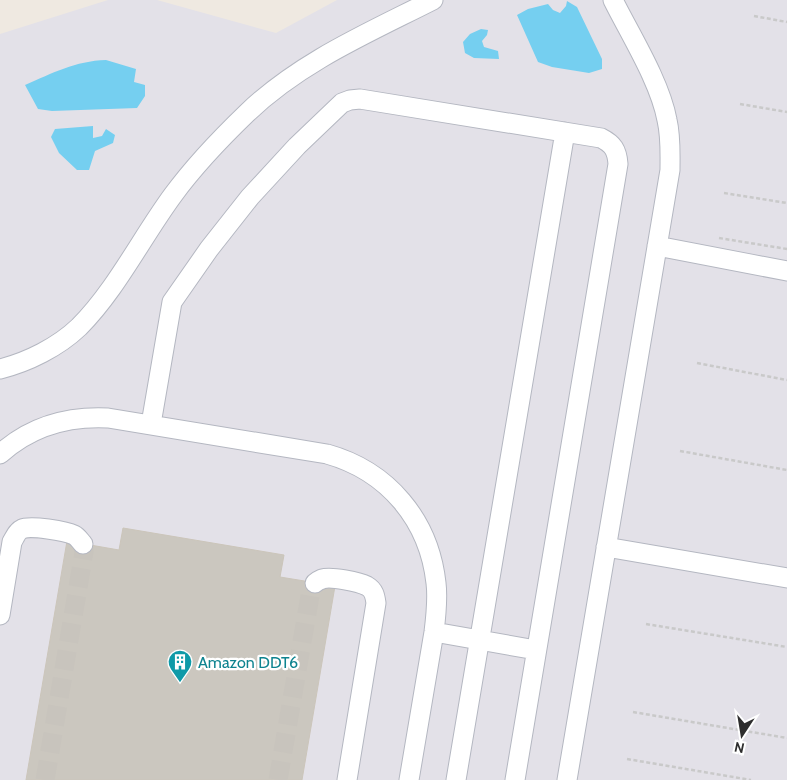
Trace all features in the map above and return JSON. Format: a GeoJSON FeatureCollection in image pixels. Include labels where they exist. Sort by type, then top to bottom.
{"type":"FeatureCollection","features":[{"type":"Feature","properties":{"kind":"lane"},"geometry":{"type":"LineString","coordinates":[[0,369],[44,351],[78,328],[94,310],[172,196],[191,172],[212,147],[262,99],[315,61],[433,0]]}},
{"type":"Feature","properties":{"kind":"lane"},"geometry":{"type":"LineString","coordinates":[[567,780],[670,170],[668,121],[661,95],[613,0]]}},
{"type":"Feature","properties":{"kind":"lane"},"geometry":{"type":"LineString","coordinates":[[151,424],[172,302],[209,249],[250,197],[297,146],[342,103],[360,99],[601,138],[611,144],[617,153],[618,164],[515,780]]}},
{"type":"Feature","properties":{"kind":"lane"},"geometry":{"type":"LineString","coordinates":[[456,780],[565,132]]}},
{"type":"Feature","properties":{"kind":"lane"},"geometry":{"type":"LineString","coordinates":[[657,246],[787,271]]}},
{"type":"Feature","properties":{"kind":"lane"},"geometry":{"type":"LineString","coordinates":[[0,454],[41,428],[86,417],[151,424],[327,454],[347,460],[363,468],[398,497],[414,517],[425,538],[433,561],[437,584],[434,632],[409,780]]}},
{"type":"Feature","properties":{"kind":"lane"},"geometry":{"type":"LineString","coordinates":[[0,615],[12,542],[17,533],[23,528],[34,528],[70,534],[76,536],[83,544]]}},
{"type":"Feature","properties":{"kind":"lane"},"geometry":{"type":"LineString","coordinates":[[606,547],[787,578]]}},
{"type":"Feature","properties":{"kind":"lane"},"geometry":{"type":"LineString","coordinates":[[315,583],[322,579],[331,578],[359,583],[369,586],[375,595],[376,603],[347,780]]}},
{"type":"Feature","properties":{"kind":"lane"},"geometry":{"type":"LineString","coordinates":[[434,632],[536,650]]}},
{"type":"Feature","properties":{"kind":"path"},"geometry":{"type":"LineString","coordinates":[[754,16],[787,22]]}},
{"type":"Feature","properties":{"kind":"path"},"geometry":{"type":"LineString","coordinates":[[740,104],[787,112]]}},
{"type":"Feature","properties":{"kind":"path"},"geometry":{"type":"LineString","coordinates":[[724,193],[787,203]]}},
{"type":"Feature","properties":{"kind":"path"},"geometry":{"type":"LineString","coordinates":[[719,238],[787,249]]}},
{"type":"Feature","properties":{"kind":"path"},"geometry":{"type":"LineString","coordinates":[[696,363],[787,380]]}},
{"type":"Feature","properties":{"kind":"path"},"geometry":{"type":"LineString","coordinates":[[680,451],[787,470]]}},
{"type":"Feature","properties":{"kind":"path"},"geometry":{"type":"LineString","coordinates":[[646,624],[787,647]]}},
{"type":"Feature","properties":{"kind":"path"},"geometry":{"type":"LineString","coordinates":[[633,712],[787,738]]}},
{"type":"Feature","properties":{"kind":"path"},"geometry":{"type":"LineString","coordinates":[[627,759],[751,780]]}},
{"type":"Feature","properties":{"kind":"shaded area"},"geometry":{"type":"Polygon","coordinates":[[[108,0],[157,0],[276,33],[337,0],[787,0],[787,780],[0,780],[0,34],[108,0]]]}},
{"type":"Feature","properties":{"kind":"water"},"geometry":{"type":"Polygon","coordinates":[[[567,1],[577,7],[602,59],[602,69],[589,73],[552,67],[538,62],[517,15],[528,9],[548,4],[553,10],[560,13],[566,6],[567,1]]]}},
{"type":"Feature","properties":{"kind":"water"},"geometry":{"type":"Polygon","coordinates":[[[481,29],[488,30],[487,35],[482,41],[484,47],[498,51],[499,59],[474,58],[465,53],[463,42],[470,34],[481,29]]]}},
{"type":"Feature","properties":{"kind":"water"},"geometry":{"type":"Polygon","coordinates":[[[106,60],[136,69],[134,82],[145,85],[145,96],[137,108],[52,111],[38,109],[25,85],[74,65],[106,60]]]}},
{"type":"Feature","properties":{"kind":"water"},"geometry":{"type":"Polygon","coordinates":[[[93,126],[93,138],[102,136],[106,129],[115,135],[113,143],[95,151],[89,170],[77,170],[59,153],[51,137],[55,129],[93,126]]]}},
{"type":"Feature","properties":{"kind":"building","name":"Amazon DDT6"},"geometry":{"type":"Polygon","coordinates":[[[123,528],[284,555],[280,577],[335,586],[302,780],[26,780],[67,541],[119,550],[123,528]]]}},
{"type":"Feature","properties":{"kind":"tunnel"},"geometry":{"type":"LineString","coordinates":[[45,780],[84,552],[83,544]]}},
{"type":"Feature","properties":{"kind":"tunnel"},"geometry":{"type":"LineString","coordinates":[[278,780],[311,590],[315,583]]}},
{"type":"Feature","properties":{"kind":"place","name":"Amazon DDT6"},"geometry":{"type":"Point","coordinates":[180,683]}}]}
